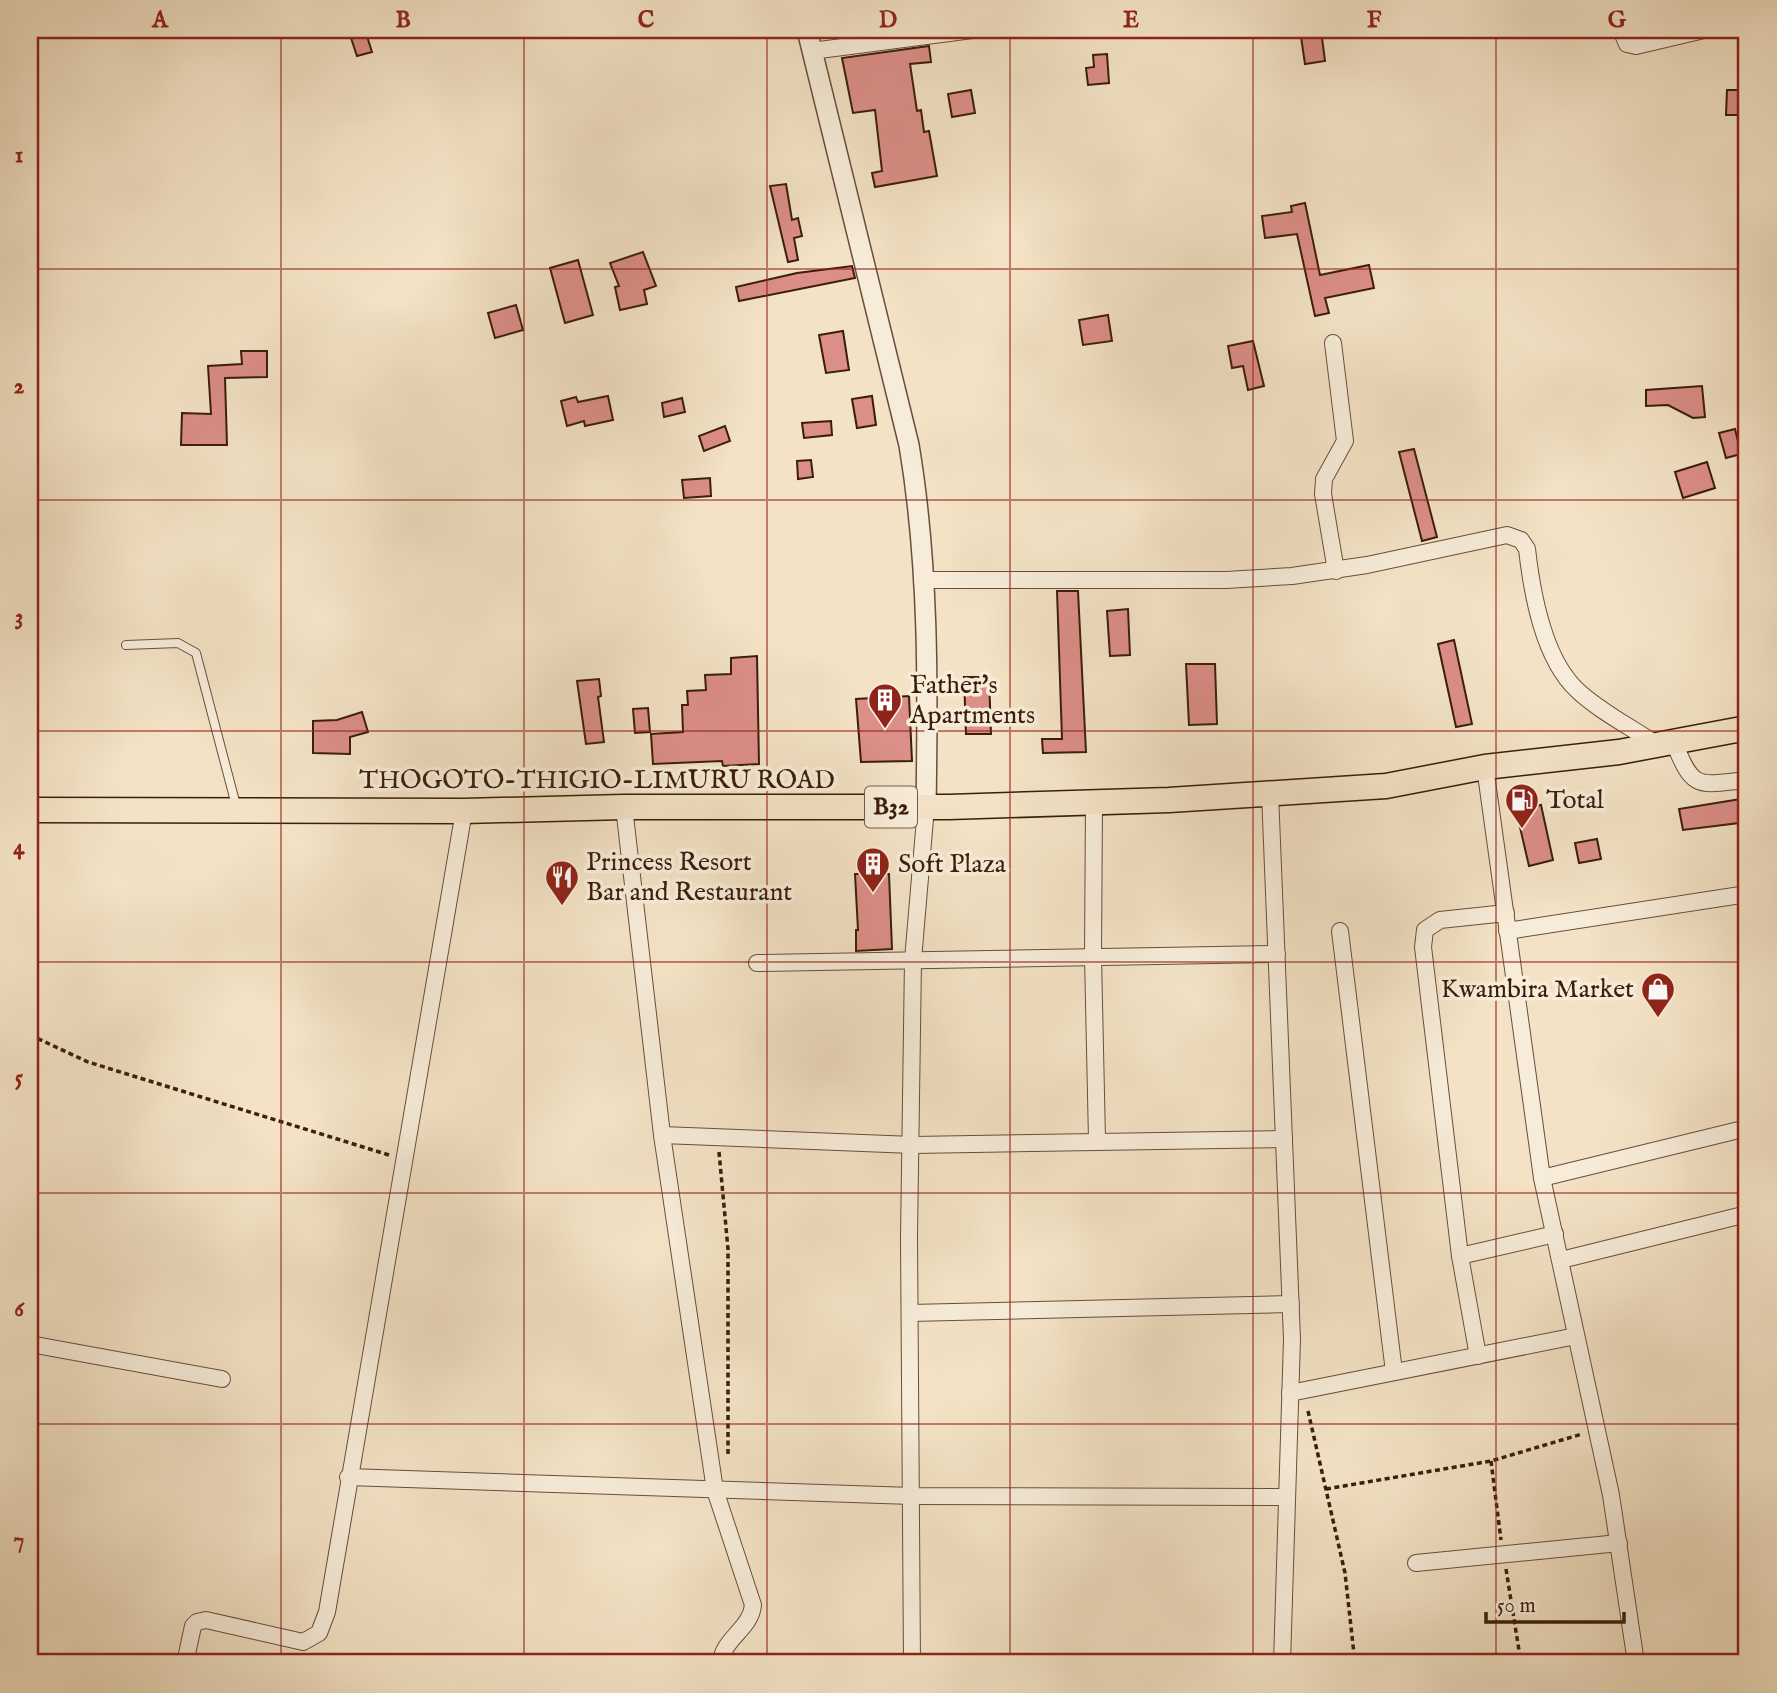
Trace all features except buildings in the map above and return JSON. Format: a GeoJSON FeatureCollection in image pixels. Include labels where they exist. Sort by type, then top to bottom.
{"type":"FeatureCollection","features":[{"type":"Feature","properties":{"kind":"highway","name":"THOGOTO-THIGIO-LIMURU ROAD"},"geometry":{"type":"LineString","coordinates":[[30,810],[464,811],[624,807],[926,807],[1270,793],[1386,786],[1485,767],[1665,744],[1747,728]]}},
{"type":"Feature","properties":{"kind":"street"},"geometry":{"type":"LineString","coordinates":[[807,30],[909,445],[916,490],[922,580],[928,675],[926,807],[913,960],[910,1313],[912,1663]]}},
{"type":"Feature","properties":{"kind":"street"},"geometry":{"type":"LineString","coordinates":[[812,51],[972,30]]}},
{"type":"Feature","properties":{"kind":"street"},"geometry":{"type":"LineString","coordinates":[[1621,30],[1627,44],[1636,46],[1704,30]]}},
{"type":"Feature","properties":{"kind":"street"},"geometry":{"type":"LineString","coordinates":[[1333,343],[1346,429],[1345,441],[1324,479],[1323,494],[1336,570]]}},
{"type":"Feature","properties":{"kind":"street"},"geometry":{"type":"LineString","coordinates":[[922,580],[1226,580],[1336,570],[1498,536],[1521,540],[1527,549],[1537,615],[1565,674],[1577,690],[1665,744],[1691,778],[1705,785],[1747,780]]}},
{"type":"Feature","properties":{"kind":"street"},"geometry":{"type":"LineString","coordinates":[[1485,767],[1542,1178],[1598,1429],[1619,1543],[1636,1663]]}},
{"type":"Feature","properties":{"kind":"street"},"geometry":{"type":"LineString","coordinates":[[1270,793],[1297,1392],[1287,1497],[1282,1663]]}},
{"type":"Feature","properties":{"kind":"street"},"geometry":{"type":"LineString","coordinates":[[1094,801],[1093,957],[1097,1140]]}},
{"type":"Feature","properties":{"kind":"street"},"geometry":{"type":"LineString","coordinates":[[624,807],[662,1135],[721,1490],[753,1605],[750,1620],[724,1649],[721,1663]]}},
{"type":"Feature","properties":{"kind":"street"},"geometry":{"type":"LineString","coordinates":[[186,1663],[193,1626],[200,1620],[303,1642],[319,1633],[327,1612],[464,811]]}},
{"type":"Feature","properties":{"kind":"street"},"geometry":{"type":"LineString","coordinates":[[1507,931],[1747,894]]}},
{"type":"Feature","properties":{"kind":"street"},"geometry":{"type":"LineString","coordinates":[[1478,1356],[1460,1256],[1423,947],[1425,930],[1440,920],[1506,913]]}},
{"type":"Feature","properties":{"kind":"street"},"geometry":{"type":"LineString","coordinates":[[1340,931],[1394,1372]]}},
{"type":"Feature","properties":{"kind":"street"},"geometry":{"type":"LineString","coordinates":[[757,963],[1277,954]]}},
{"type":"Feature","properties":{"kind":"street"},"geometry":{"type":"LineString","coordinates":[[1542,1178],[1747,1128]]}},
{"type":"Feature","properties":{"kind":"street"},"geometry":{"type":"LineString","coordinates":[[662,1135],[913,1145],[1284,1139]]}},
{"type":"Feature","properties":{"kind":"street"},"geometry":{"type":"LineString","coordinates":[[1561,1260],[1747,1214]]}},
{"type":"Feature","properties":{"kind":"street"},"geometry":{"type":"LineString","coordinates":[[1460,1256],[1555,1234]]}},
{"type":"Feature","properties":{"kind":"street"},"geometry":{"type":"LineString","coordinates":[[910,1313],[1291,1304]]}},
{"type":"Feature","properties":{"kind":"street"},"geometry":{"type":"LineString","coordinates":[[1297,1392],[1576,1336]]}},
{"type":"Feature","properties":{"kind":"street"},"geometry":{"type":"LineString","coordinates":[[30,1344],[222,1379]]}},
{"type":"Feature","properties":{"kind":"street"},"geometry":{"type":"LineString","coordinates":[[348,1477],[912,1496],[1287,1497]]}},
{"type":"Feature","properties":{"kind":"street"},"geometry":{"type":"LineString","coordinates":[[1416,1563],[1619,1543]]}},
{"type":"Feature","properties":{"kind":"lane"},"geometry":{"type":"LineString","coordinates":[[126,645],[178,643],[196,653],[238,811]]}},
{"type":"Feature","properties":{"kind":"path"},"geometry":{"type":"LineString","coordinates":[[30,1035],[88,1062],[405,1159]]}},
{"type":"Feature","properties":{"kind":"path"},"geometry":{"type":"LineString","coordinates":[[717,1139],[728,1250],[721,1490]]}},
{"type":"Feature","properties":{"kind":"path"},"geometry":{"type":"LineString","coordinates":[[1297,1392],[1326,1489],[1345,1573],[1355,1663]]}},
{"type":"Feature","properties":{"kind":"path"},"geometry":{"type":"LineString","coordinates":[[1326,1489],[1490,1461],[1598,1429]]}},
{"type":"Feature","properties":{"kind":"place","name":"Father's Apartments"},"geometry":{"type":"Point","coordinates":[885,730]}},
{"type":"Feature","properties":{"kind":"place","name":"Total"},"geometry":{"type":"Point","coordinates":[1522,830]}},
{"type":"Feature","properties":{"kind":"place","name":"Soft Plaza"},"geometry":{"type":"Point","coordinates":[873,894]}},
{"type":"Feature","properties":{"kind":"place","name":"Princess Resort Bar and Restaurant"},"geometry":{"type":"Point","coordinates":[562,907]}},
{"type":"Feature","properties":{"kind":"place","name":"Kwambira Market"},"geometry":{"type":"Point","coordinates":[1658,1019]}}]}
